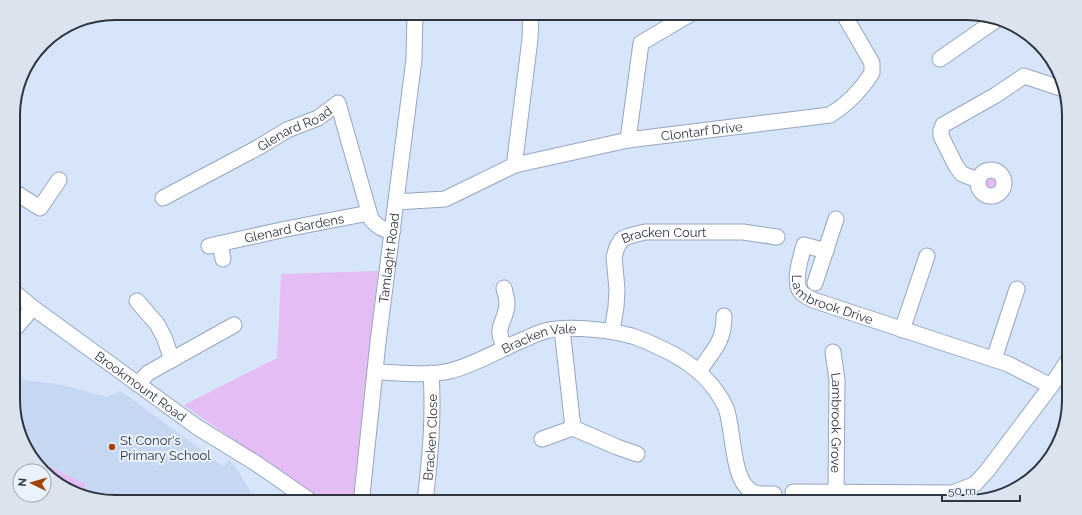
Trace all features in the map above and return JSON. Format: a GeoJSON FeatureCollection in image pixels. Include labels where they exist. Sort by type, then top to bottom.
{"type":"FeatureCollection","features":[{"type":"Feature","properties":{"kind":"street","name":"Tamlaght Road"},"geometry":{"type":"LineString","coordinates":[[362,495],[375,371],[414,59],[415,20]]}},
{"type":"Feature","properties":{"kind":"street"},"geometry":{"type":"LineString","coordinates":[[515,165],[530,39],[531,20]]}},
{"type":"Feature","properties":{"kind":"street"},"geometry":{"type":"LineString","coordinates":[[628,140],[641,43],[680,20]]}},
{"type":"Feature","properties":{"kind":"street","name":"Clontarf Drive"},"geometry":{"type":"LineString","coordinates":[[396,202],[445,199],[515,165],[628,140],[830,115],[843,108],[854,97],[872,73],[872,63],[847,20]]}},
{"type":"Feature","properties":{"kind":"street"},"geometry":{"type":"LineString","coordinates":[[940,58],[992,23]]}},
{"type":"Feature","properties":{"kind":"street"},"geometry":{"type":"LineString","coordinates":[[978,180],[962,174],[956,166],[941,136],[943,125],[996,95],[1024,76],[1057,84]]}},
{"type":"Feature","properties":{"kind":"street","name":"Glenard Road"},"geometry":{"type":"LineString","coordinates":[[163,198],[259,147],[287,130],[318,118],[338,103],[369,213],[376,224],[381,228],[388,231],[392,230]]}},
{"type":"Feature","properties":{"kind":"street"},"geometry":{"type":"LineString","coordinates":[[20,195],[40,208],[59,180]]}},
{"type":"Feature","properties":{"kind":"street","name":"Glenard Gardens"},"geometry":{"type":"LineString","coordinates":[[223,259],[215,245],[369,213]]}},
{"type":"Feature","properties":{"kind":"street","name":"Lambrook Drive"},"geometry":{"type":"LineString","coordinates":[[815,283],[836,219]]}},
{"type":"Feature","properties":{"kind":"street","name":"Bracken Court"},"geometry":{"type":"LineString","coordinates":[[612,332],[616,308],[617,289],[614,257],[617,247],[622,239],[645,232],[743,232],[777,237]]}},
{"type":"Feature","properties":{"kind":"street","name":"Lambrook Drive"},"geometry":{"type":"LineString","coordinates":[[826,251],[804,245],[799,262],[797,284],[801,293],[813,300],[1008,364],[1051,386]]}},
{"type":"Feature","properties":{"kind":"street"},"geometry":{"type":"LineString","coordinates":[[902,330],[927,256]]}},
{"type":"Feature","properties":{"kind":"street"},"geometry":{"type":"LineString","coordinates":[[504,288],[507,304],[500,331],[500,338],[506,348]]}},
{"type":"Feature","properties":{"kind":"street"},"geometry":{"type":"LineString","coordinates":[[994,359],[1017,289]]}},
{"type":"Feature","properties":{"kind":"street","name":"Brookmount Road"},"geometry":{"type":"LineString","coordinates":[[20,297],[197,427],[254,462],[302,495]]}},
{"type":"Feature","properties":{"kind":"street"},"geometry":{"type":"LineString","coordinates":[[137,301],[157,324],[164,337],[172,360]]}},
{"type":"Feature","properties":{"kind":"street"},"geometry":{"type":"LineString","coordinates":[[20,323],[32,307]]}},
{"type":"Feature","properties":{"kind":"street"},"geometry":{"type":"LineString","coordinates":[[699,372],[720,340],[724,316]]}},
{"type":"Feature","properties":{"kind":"street"},"geometry":{"type":"LineString","coordinates":[[138,384],[148,374],[234,325]]}},
{"type":"Feature","properties":{"kind":"street"},"geometry":{"type":"LineString","coordinates":[[562,328],[573,428]]}},
{"type":"Feature","properties":{"kind":"street","name":"Bracken Vale"},"geometry":{"type":"LineString","coordinates":[[375,371],[431,373],[450,371],[481,360],[545,331],[562,328],[612,332],[633,336],[672,354],[699,372],[719,394],[726,410],[738,471],[744,485],[753,492],[764,495],[774,494]]}},
{"type":"Feature","properties":{"kind":"street","name":"Lambrook Grove"},"geometry":{"type":"LineString","coordinates":[[833,352],[836,380],[836,493]]}},
{"type":"Feature","properties":{"kind":"street"},"geometry":{"type":"LineString","coordinates":[[793,492],[953,493],[974,484],[987,471],[1062,370]]}},
{"type":"Feature","properties":{"kind":"street","name":"Bracken Close"},"geometry":{"type":"LineString","coordinates":[[426,495],[429,470],[432,412],[431,373]]}},
{"type":"Feature","properties":{"kind":"street"},"geometry":{"type":"LineString","coordinates":[[542,439],[573,428],[637,454]]}},
{"type":"Feature","properties":{"kind":"shaded area"},"geometry":{"type":"Polygon","coordinates":[[[991,175],[997,177],[999,183],[997,189],[991,191],[985,189],[983,183],[985,177],[991,175]]]}},
{"type":"Feature","properties":{"kind":"shaded area"},"geometry":{"type":"Polygon","coordinates":[[[378,271],[353,495],[315,495],[184,405],[277,358],[281,274],[378,271]]]}},
{"type":"Feature","properties":{"kind":"shaded area","name":"St Conor's Primary School"},"geometry":{"type":"Polygon","coordinates":[[[20,379],[58,384],[107,397],[120,391],[224,467],[229,459],[239,472],[252,495],[115,495],[84,490],[67,482],[57,475],[52,471],[52,463],[44,463],[33,448],[23,425],[20,400],[20,379]]]}},
{"type":"Feature","properties":{"kind":"shaded area"},"geometry":{"type":"Polygon","coordinates":[[[52,468],[86,484],[83,490],[67,482],[52,471],[52,468]]]}},
{"type":"Feature","properties":{"kind":"place","name":"St Conor's Primary School"},"geometry":{"type":"Point","coordinates":[112,447]}}]}
